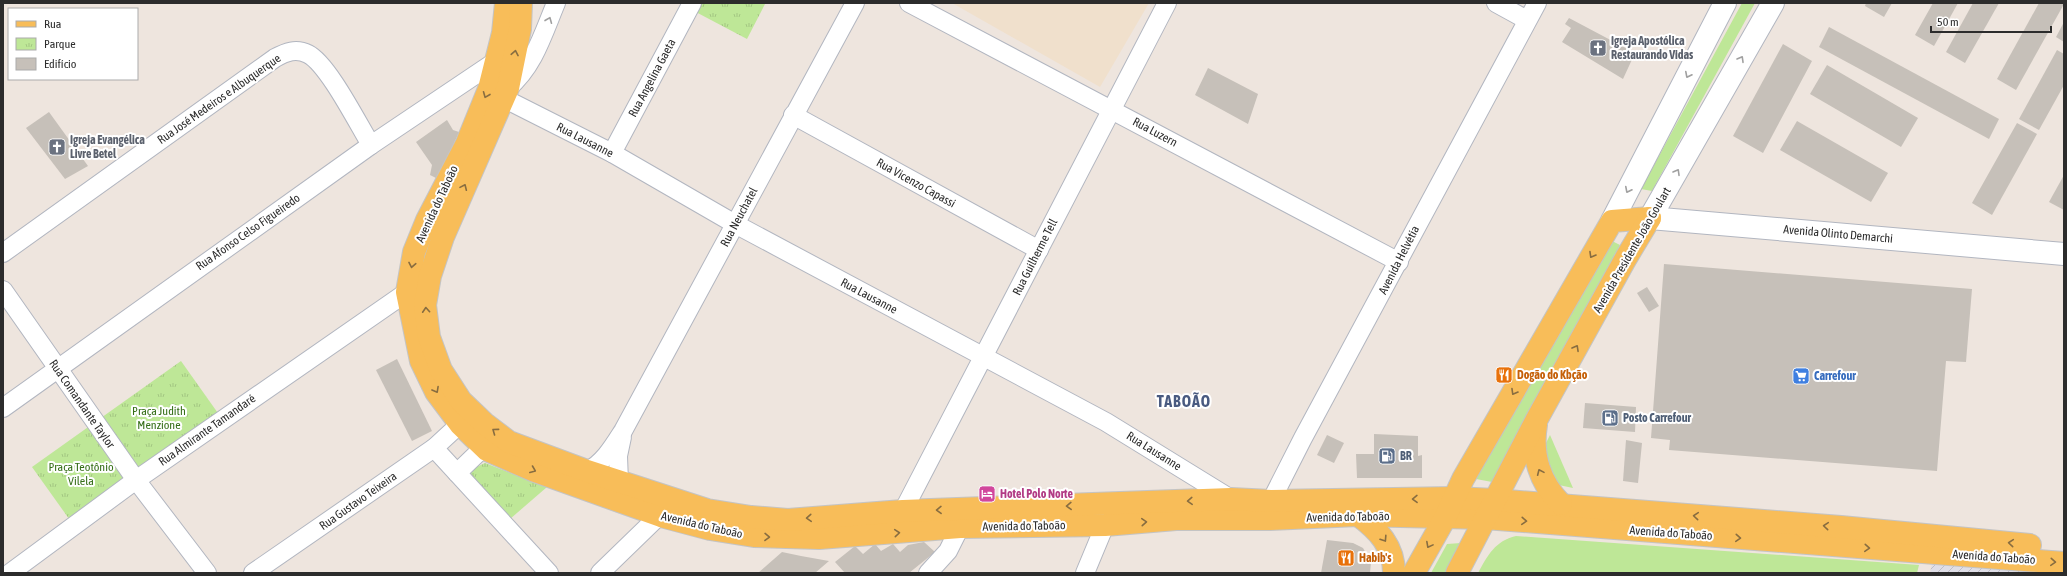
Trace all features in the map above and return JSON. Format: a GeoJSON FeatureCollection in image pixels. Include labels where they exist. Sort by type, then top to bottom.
{"type":"FeatureCollection","features":[{"type":"Feature","properties":{"kind":"main road","name":"Avenida do Taboão"},"geometry":{"type":"LineString","coordinates":[[506,3],[503,33],[488,89],[466,143],[427,220],[414,252],[407,292],[421,361],[436,392],[460,424],[484,447],[535,470],[667,508],[707,510],[751,517],[788,520],[903,511],[1231,499],[1271,510],[1445,518],[1490,509],[1561,504],[2064,548]]}},
{"type":"Feature","properties":{"kind":"main road","name":"Avenida do Taboão"},"geometry":{"type":"LineString","coordinates":[[521,3],[520,29],[506,94],[443,236],[430,276],[425,305],[429,337],[441,370],[461,401],[484,423],[509,442],[619,482],[710,529],[754,536],[819,538],[960,527],[1105,525],[1271,510],[1454,498],[1490,509],[2064,563]]}},
{"type":"Feature","properties":{"kind":"main road","name":"Avenida Olinto Demarchi"},"geometry":{"type":"LineString","coordinates":[[1612,221],[1650,218]]}},
{"type":"Feature","properties":{"kind":"main road","name":"Avenida Presidente João Goulart"},"geometry":{"type":"LineString","coordinates":[[1457,573],[1537,419],[1626,258],[1650,218]]}},
{"type":"Feature","properties":{"kind":"main road"},"geometry":{"type":"LineString","coordinates":[[1414,573],[1445,518],[1454,498],[1612,221]]}},
{"type":"Feature","properties":{"kind":"main road"},"geometry":{"type":"LineString","coordinates":[[1537,419],[1535,440],[1537,465],[1546,486],[1561,504]]}},
{"type":"Feature","properties":{"kind":"main road"},"geometry":{"type":"LineString","coordinates":[[1358,515],[1377,530],[1387,544],[1394,561],[1394,573]]}},
{"type":"Feature","properties":{"kind":"street"},"geometry":{"type":"LineString","coordinates":[[506,94],[524,72],[534,56],[556,3]]}},
{"type":"Feature","properties":{"kind":"street","name":"Rua Angelina Gaeta"},"geometry":{"type":"LineString","coordinates":[[612,153],[692,3]]}},
{"type":"Feature","properties":{"kind":"street","name":"Rua Neuchatel"},"geometry":{"type":"LineString","coordinates":[[587,471],[592,469],[608,453],[623,431],[855,3]]}},
{"type":"Feature","properties":{"kind":"street","name":"Rua Luzern"},"geometry":{"type":"LineString","coordinates":[[909,3],[1399,262]]}},
{"type":"Feature","properties":{"kind":"street","name":"Rua Guilherme Tell"},"geometry":{"type":"LineString","coordinates":[[903,511],[1167,3]]}},
{"type":"Feature","properties":{"kind":"street"},"geometry":{"type":"LineString","coordinates":[[1496,3],[1527,20]]}},
{"type":"Feature","properties":{"kind":"street","name":"Avenida Helvétia"},"geometry":{"type":"LineString","coordinates":[[1271,510],[1303,438],[1537,3]]}},
{"type":"Feature","properties":{"kind":"street"},"geometry":{"type":"LineString","coordinates":[[1612,221],[1725,3]]}},
{"type":"Feature","properties":{"kind":"street","name":"Avenida Presidente João Goulart"},"geometry":{"type":"LineString","coordinates":[[1650,218],[1773,3]]}},
{"type":"Feature","properties":{"kind":"street","name":"Rua José Medeiros e Albuquerque"},"geometry":{"type":"LineString","coordinates":[[3,253],[275,58],[286,52],[295,50],[307,53],[316,59],[328,74],[371,145]]}},
{"type":"Feature","properties":{"kind":"street","name":"Rua Afonso Celso Figueiredo"},"geometry":{"type":"LineString","coordinates":[[3,408],[371,145],[496,61]]}},
{"type":"Feature","properties":{"kind":"street","name":"Rua Lausanne"},"geometry":{"type":"LineString","coordinates":[[506,94],[735,224],[1131,436],[1231,499]]}},
{"type":"Feature","properties":{"kind":"street","name":"Rua Vicenzo Capassi"},"geometry":{"type":"LineString","coordinates":[[793,115],[1039,250]]}},
{"type":"Feature","properties":{"kind":"street","name":"Avenida Olinto Demarchi"},"geometry":{"type":"LineString","coordinates":[[1650,218],[2064,254]]}},
{"type":"Feature","properties":{"kind":"street","name":"Rua Comandante Taylor"},"geometry":{"type":"LineString","coordinates":[[3,290],[136,480],[207,573]]}},
{"type":"Feature","properties":{"kind":"street","name":"Rua Almirante Tamandaré"},"geometry":{"type":"LineString","coordinates":[[10,573],[136,480],[407,292]]}},
{"type":"Feature","properties":{"kind":"street","name":"Rua Gustavo Teixeira"},"geometry":{"type":"LineString","coordinates":[[253,573],[434,448],[460,424]]}},
{"type":"Feature","properties":{"kind":"street","name":"Rua Neuchatel"},"geometry":{"type":"LineString","coordinates":[[619,482],[618,456],[623,431]]}},
{"type":"Feature","properties":{"kind":"street"},"geometry":{"type":"LineString","coordinates":[[457,473],[484,447]]}},
{"type":"Feature","properties":{"kind":"street"},"geometry":{"type":"LineString","coordinates":[[434,448],[549,573]]}},
{"type":"Feature","properties":{"kind":"street"},"geometry":{"type":"LineString","coordinates":[[600,573],[667,508]]}},
{"type":"Feature","properties":{"kind":"street"},"geometry":{"type":"LineString","coordinates":[[1085,573],[1105,525]]}},
{"type":"Feature","properties":{"kind":"street"},"geometry":{"type":"LineString","coordinates":[[928,573],[948,551],[960,527]]}},
{"type":"Feature","properties":{"kind":"shaded area"},"geometry":{"type":"Polygon","coordinates":[[[952,3],[1149,3],[1100,87],[952,3]]]}},
{"type":"Feature","properties":{"kind":"shaded area"},"geometry":{"type":"Polygon","coordinates":[[[1933,559],[2064,573],[1930,573],[1933,559]]]}},
{"type":"Feature","properties":{"kind":"green space"},"geometry":{"type":"Polygon","coordinates":[[[695,3],[765,4],[747,39],[692,10],[695,3]]]}},
{"type":"Feature","properties":{"kind":"green space"},"geometry":{"type":"Polygon","coordinates":[[[1742,3],[1755,3],[1652,191],[1641,189],[1742,3]]]}},
{"type":"Feature","properties":{"kind":"green space"},"geometry":{"type":"Polygon","coordinates":[[[1606,238],[1620,245],[1492,482],[1476,479],[1606,238]]]}},
{"type":"Feature","properties":{"kind":"green space","name":"Praça Judith Menzione"},"geometry":{"type":"Polygon","coordinates":[[[181,361],[220,416],[137,475],[98,420],[181,361]]]}},
{"type":"Feature","properties":{"kind":"green space","name":"Praça Teotônio Vilela"},"geometry":{"type":"Polygon","coordinates":[[[91,425],[131,480],[72,523],[32,467],[91,425]]]}},
{"type":"Feature","properties":{"kind":"green space"},"geometry":{"type":"Polygon","coordinates":[[[1550,435],[1573,488],[1554,484],[1544,447],[1550,435]]]}},
{"type":"Feature","properties":{"kind":"green space"},"geometry":{"type":"Polygon","coordinates":[[[485,463],[547,487],[510,519],[468,471],[485,463]]]}},
{"type":"Feature","properties":{"kind":"green space"},"geometry":{"type":"Polygon","coordinates":[[[1516,536],[1919,565],[1917,573],[1478,573],[1497,545],[1516,536]]]}},
{"type":"Feature","properties":{"kind":"green space"},"geometry":{"type":"Polygon","coordinates":[[[1461,543],[1446,573],[1431,573],[1447,544],[1461,543]]]}},
{"type":"Feature","properties":{"kind":"building"},"geometry":{"type":"Polygon","coordinates":[[[1866,3],[1892,3],[1884,17],[1865,6],[1866,3]]]}},
{"type":"Feature","properties":{"kind":"building"},"geometry":{"type":"Polygon","coordinates":[[[1933,3],[1958,3],[1934,46],[1915,35],[1933,3]]]}},
{"type":"Feature","properties":{"kind":"building"},"geometry":{"type":"Polygon","coordinates":[[[1973,3],[1999,3],[1965,63],[1946,52],[1973,3]]]}},
{"type":"Feature","properties":{"kind":"building"},"geometry":{"type":"Polygon","coordinates":[[[2039,3],[2064,4],[2016,90],[1997,79],[2039,3]]]}},
{"type":"Feature","properties":{"kind":"building","name":"Igreja Apostólica Restaurando Vidas"},"geometry":{"type":"Polygon","coordinates":[[[1569,18],[1635,53],[1623,79],[1562,42],[1571,28],[1565,24],[1569,18]]]}},
{"type":"Feature","properties":{"kind":"building"},"geometry":{"type":"Polygon","coordinates":[[[2064,22],[2064,42],[2056,37],[2064,22]]]}},
{"type":"Feature","properties":{"kind":"building"},"geometry":{"type":"Polygon","coordinates":[[[1829,27],[1999,119],[1989,139],[1819,47],[1829,27]]]}},
{"type":"Feature","properties":{"kind":"building"},"geometry":{"type":"Polygon","coordinates":[[[1783,44],[1812,61],[1763,153],[1733,136],[1783,44]]]}},
{"type":"Feature","properties":{"kind":"building"},"geometry":{"type":"Polygon","coordinates":[[[2057,50],[2064,54],[2064,85],[2039,130],[2019,119],[2057,50]]]}},
{"type":"Feature","properties":{"kind":"building"},"geometry":{"type":"Polygon","coordinates":[[[1827,65],[1918,118],[1901,147],[1810,94],[1827,65]]]}},
{"type":"Feature","properties":{"kind":"building"},"geometry":{"type":"Polygon","coordinates":[[[1208,68],[1258,94],[1248,124],[1195,95],[1208,68]]]}},
{"type":"Feature","properties":{"kind":"building","name":"Igreja Evangélica Livre Betel"},"geometry":{"type":"Polygon","coordinates":[[[49,112],[88,166],[65,179],[26,128],[49,112]]]}},
{"type":"Feature","properties":{"kind":"building"},"geometry":{"type":"Polygon","coordinates":[[[447,120],[453,130],[459,132],[438,179],[430,175],[432,165],[416,142],[447,120]]]}},
{"type":"Feature","properties":{"kind":"building"},"geometry":{"type":"Polygon","coordinates":[[[1797,121],[1888,173],[1871,202],[1780,150],[1797,121]]]}},
{"type":"Feature","properties":{"kind":"building"},"geometry":{"type":"Polygon","coordinates":[[[2017,123],[2037,134],[1992,215],[1972,203],[2017,123]]]}},
{"type":"Feature","properties":{"kind":"building"},"geometry":{"type":"Polygon","coordinates":[[[2064,175],[2064,210],[2049,202],[2064,175]]]}},
{"type":"Feature","properties":{"kind":"building","name":"Carrefour"},"geometry":{"type":"Polygon","coordinates":[[[1664,264],[1972,289],[1966,362],[1946,361],[1937,471],[1669,450],[1670,440],[1651,438],[1664,264]]]}},
{"type":"Feature","properties":{"kind":"building"},"geometry":{"type":"Polygon","coordinates":[[[1647,287],[1659,306],[1649,312],[1637,293],[1647,287]]]}},
{"type":"Feature","properties":{"kind":"building"},"geometry":{"type":"Polygon","coordinates":[[[397,359],[432,431],[412,441],[376,370],[397,359]]]}},
{"type":"Feature","properties":{"kind":"building","name":"Posto Carrefour"},"geometry":{"type":"Polygon","coordinates":[[[1585,403],[1636,407],[1635,432],[1583,428],[1585,403]]]}},
{"type":"Feature","properties":{"kind":"building","name":"BR"},"geometry":{"type":"Polygon","coordinates":[[[1374,434],[1418,436],[1418,456],[1422,455],[1422,478],[1357,478],[1356,454],[1374,454],[1374,434]]]}},
{"type":"Feature","properties":{"kind":"building"},"geometry":{"type":"Polygon","coordinates":[[[1327,435],[1344,443],[1334,463],[1317,455],[1327,435]]]}},
{"type":"Feature","properties":{"kind":"building","name":"Posto Carrefour"},"geometry":{"type":"Polygon","coordinates":[[[1626,440],[1642,443],[1638,483],[1623,481],[1626,440]]]}},
{"type":"Feature","properties":{"kind":"building","name":"Habib's"},"geometry":{"type":"Polygon","coordinates":[[[1327,540],[1353,543],[1363,548],[1371,562],[1370,573],[1321,573],[1327,540]]]}},
{"type":"Feature","properties":{"kind":"building"},"geometry":{"type":"Polygon","coordinates":[[[924,542],[935,552],[909,573],[845,573],[835,562],[855,546],[863,554],[875,544],[881,551],[893,544],[900,552],[908,545],[924,542]]]}},
{"type":"Feature","properties":{"kind":"building"},"geometry":{"type":"Polygon","coordinates":[[[782,552],[829,561],[815,573],[758,573],[782,552]]]}},
{"type":"Feature","properties":{"kind":"place","name":"Igreja Apostólica Restaurando Vidas"},"geometry":{"type":"Point","coordinates":[1598,48]}},
{"type":"Feature","properties":{"kind":"place","name":"Igreja Evangélica Livre Betel"},"geometry":{"type":"Point","coordinates":[57,147]}},
{"type":"Feature","properties":{"kind":"place","name":"Dogão do Kbção"},"geometry":{"type":"Point","coordinates":[1504,375]}},
{"type":"Feature","properties":{"kind":"place","name":"Carrefour"},"geometry":{"type":"Point","coordinates":[1801,376]}},
{"type":"Feature","properties":{"kind":"place","name":"Posto Carrefour"},"geometry":{"type":"Point","coordinates":[1610,418]}},
{"type":"Feature","properties":{"kind":"place","name":"BR"},"geometry":{"type":"Point","coordinates":[1387,456]}},
{"type":"Feature","properties":{"kind":"place","name":"Hotel Polo Norte"},"geometry":{"type":"Point","coordinates":[987,494]}},
{"type":"Feature","properties":{"kind":"place","name":"Habib's"},"geometry":{"type":"Point","coordinates":[1346,558]}},
{"type":"Feature","properties":{"kind":"district","name":"TABOÃO"},"geometry":{"type":"Point","coordinates":[1184,401]}}]}
